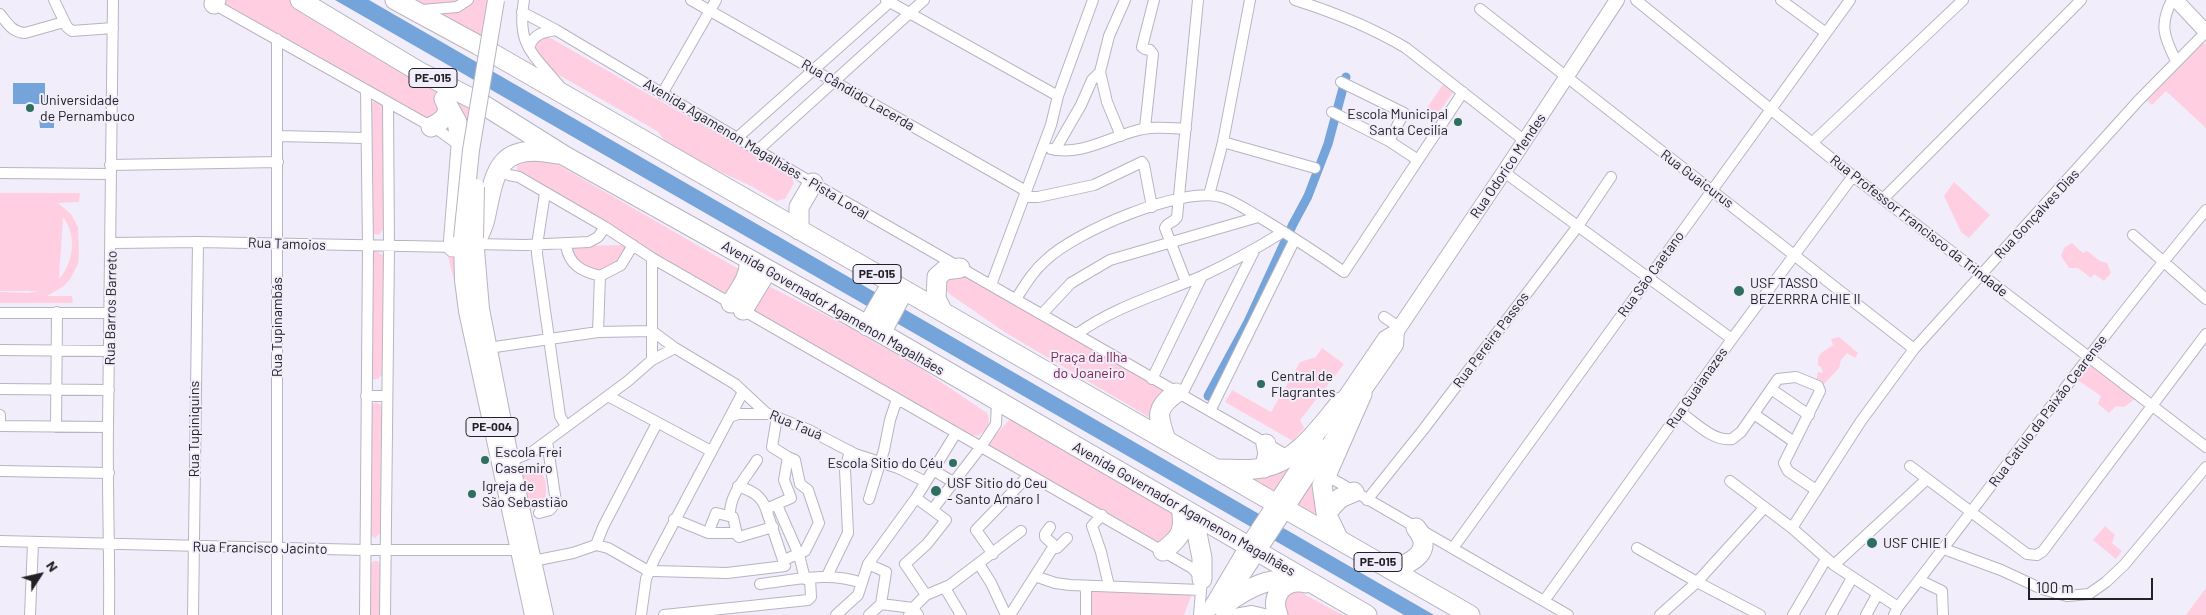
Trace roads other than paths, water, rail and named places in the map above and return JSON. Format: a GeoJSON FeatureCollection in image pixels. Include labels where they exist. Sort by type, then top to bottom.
{"type":"FeatureCollection","features":[{"type":"Feature","properties":{"kind":"highway","name":"Avenida Governador Agamenon Magalhães"},"geometry":{"type":"LineString","coordinates":[[300,0],[418,71],[486,106],[565,156],[772,273],[877,324],[997,401],[1187,510],[1256,544],[1322,589],[1367,615]]}},
{"type":"Feature","properties":{"kind":"highway","name":"PE-015"},"geometry":{"type":"LineString","coordinates":[[395,0],[568,96],[773,214],[895,292],[943,312],[1166,440],[1216,469],[1277,511],[1340,540],[1470,615]]}},
{"type":"Feature","properties":{"kind":"highway"},"geometry":{"type":"LineString","coordinates":[[418,71],[435,87],[448,104],[458,122],[461,146],[465,243]]}},
{"type":"Feature","properties":{"kind":"highway"},"geometry":{"type":"LineString","coordinates":[[431,127],[442,122],[446,116],[448,104]]}},
{"type":"Feature","properties":{"kind":"highway"},"geometry":{"type":"LineString","coordinates":[[465,243],[485,221],[488,197],[498,170],[508,159],[518,153],[534,150],[565,156]]}},
{"type":"Feature","properties":{"kind":"highway"},"geometry":{"type":"LineString","coordinates":[[773,214],[788,204],[809,180]]}},
{"type":"Feature","properties":{"kind":"highway"},"geometry":{"type":"LineString","coordinates":[[799,230],[799,207],[809,180]]}},
{"type":"Feature","properties":{"kind":"highway"},"geometry":{"type":"LineString","coordinates":[[737,306],[750,268],[750,260]]}},
{"type":"Feature","properties":{"kind":"highway"},"geometry":{"type":"LineString","coordinates":[[943,312],[936,299],[937,277],[945,270],[960,268]]}},
{"type":"Feature","properties":{"kind":"highway"},"geometry":{"type":"LineString","coordinates":[[737,306],[764,276],[772,273]]}},
{"type":"Feature","properties":{"kind":"highway"},"geometry":{"type":"LineString","coordinates":[[877,324],[895,292]]}},
{"type":"Feature","properties":{"kind":"highway"},"geometry":{"type":"LineString","coordinates":[[1166,440],[1159,418],[1160,411],[1162,405],[1179,394]]}},
{"type":"Feature","properties":{"kind":"highway"},"geometry":{"type":"LineString","coordinates":[[1340,540],[1326,513],[1319,471],[1362,394]]}},
{"type":"Feature","properties":{"kind":"highway"},"geometry":{"type":"LineString","coordinates":[[1216,469],[1264,468],[1290,457],[1307,441],[1341,402]]}},
{"type":"Feature","properties":{"kind":"highway"},"geometry":{"type":"LineString","coordinates":[[1264,468],[1268,454],[1266,444]]}},
{"type":"Feature","properties":{"kind":"highway"},"geometry":{"type":"LineString","coordinates":[[1326,513],[1340,498],[1360,496]]}},
{"type":"Feature","properties":{"kind":"highway"},"geometry":{"type":"LineString","coordinates":[[1163,551],[1180,536],[1183,519],[1187,510]]}},
{"type":"Feature","properties":{"kind":"highway"},"geometry":{"type":"LineString","coordinates":[[1187,510],[1202,558],[1202,584]]}},
{"type":"Feature","properties":{"kind":"highway","name":"PE-015"},"geometry":{"type":"LineString","coordinates":[[1392,570],[1408,565],[1421,552],[1423,544],[1422,534],[1416,528]]}},
{"type":"Feature","properties":{"kind":"highway"},"geometry":{"type":"LineString","coordinates":[[1219,613],[1243,592],[1256,585],[1285,579],[1301,581],[1322,589]]}},
{"type":"Feature","properties":{"kind":"highway"},"geometry":{"type":"LineString","coordinates":[[1278,615],[1275,604],[1279,591],[1288,583],[1301,581]]}},
{"type":"Feature","properties":{"kind":"main road","name":"PE-004"},"geometry":{"type":"LineString","coordinates":[[496,0],[471,150],[465,243],[467,311],[506,464],[533,560],[545,615]]}},
{"type":"Feature","properties":{"kind":"main road","name":"PE-004"},"geometry":{"type":"LineString","coordinates":[[506,0],[487,101],[465,243],[478,293],[520,550],[533,615]]}},
{"type":"Feature","properties":{"kind":"main road","name":"Rua Odorico Mendes"},"geometry":{"type":"LineString","coordinates":[[1277,511],[1341,402],[1385,338],[1398,329],[1567,78],[1617,0]]}},
{"type":"Feature","properties":{"kind":"main road"},"geometry":{"type":"LineString","coordinates":[[2174,0],[2206,32]]}},
{"type":"Feature","properties":{"kind":"main road","name":"Rua Odorico Mendes"},"geometry":{"type":"LineString","coordinates":[[1362,394],[1396,345],[1398,329]]}},
{"type":"Feature","properties":{"kind":"main road"},"geometry":{"type":"LineString","coordinates":[[1219,613],[1256,544],[1277,511],[1319,471]]}},
{"type":"Feature","properties":{"kind":"street"},"geometry":{"type":"LineString","coordinates":[[54,0],[67,27],[74,31],[113,28]]}},
{"type":"Feature","properties":{"kind":"street","name":"Rua Barros Barreto"},"geometry":{"type":"LineString","coordinates":[[109,615],[108,427],[112,243],[113,0]]}},
{"type":"Feature","properties":{"kind":"street"},"geometry":{"type":"LineString","coordinates":[[412,10],[445,10],[462,5],[468,0]]}},
{"type":"Feature","properties":{"kind":"street"},"geometry":{"type":"LineString","coordinates":[[524,0],[521,30],[529,48],[568,96]]}},
{"type":"Feature","properties":{"kind":"street","name":"Rua Cândido Lacerda"},"geometry":{"type":"LineString","coordinates":[[690,0],[815,70],[1025,194]]}},
{"type":"Feature","properties":{"kind":"street"},"geometry":{"type":"LineString","coordinates":[[662,94],[716,0]]}},
{"type":"Feature","properties":{"kind":"street"},"geometry":{"type":"LineString","coordinates":[[758,150],[924,0]]}},
{"type":"Feature","properties":{"kind":"street"},"geometry":{"type":"LineString","coordinates":[[1093,0],[1058,96],[1054,116],[1043,147],[991,285],[1290,457]]}},
{"type":"Feature","properties":{"kind":"street"},"geometry":{"type":"LineString","coordinates":[[1121,136],[1107,102],[1100,72],[1109,36],[1125,0]]}},
{"type":"Feature","properties":{"kind":"street"},"geometry":{"type":"LineString","coordinates":[[1146,128],[1154,54],[1142,47],[1154,0]]}},
{"type":"Feature","properties":{"kind":"street"},"geometry":{"type":"LineString","coordinates":[[1186,282],[1165,228],[1177,217],[1177,200],[1198,0]]}},
{"type":"Feature","properties":{"kind":"street"},"geometry":{"type":"LineString","coordinates":[[1209,195],[1222,142],[1250,0]]}},
{"type":"Feature","properties":{"kind":"street"},"geometry":{"type":"LineString","coordinates":[[1295,0],[1341,16],[1390,38],[1525,141]]}},
{"type":"Feature","properties":{"kind":"street","name":"Rua Professor Francisco da Trindade"},"geometry":{"type":"LineString","coordinates":[[1636,0],[1853,176],[2206,447]]}},
{"type":"Feature","properties":{"kind":"street"},"geometry":{"type":"LineString","coordinates":[[1782,0],[1826,33]]}},
{"type":"Feature","properties":{"kind":"street","name":"Rua São Caetano"},"geometry":{"type":"LineString","coordinates":[[1453,548],[1850,0]]}},
{"type":"Feature","properties":{"kind":"street"},"geometry":{"type":"LineString","coordinates":[[1813,142],[1963,0]]}},
{"type":"Feature","properties":{"kind":"street"},"geometry":{"type":"LineString","coordinates":[[1883,199],[2081,0]]}},
{"type":"Feature","properties":{"kind":"street"},"geometry":{"type":"LineString","coordinates":[[2174,0],[2166,11],[2164,30],[2166,40],[2176,61]]}},
{"type":"Feature","properties":{"kind":"street"},"geometry":{"type":"LineString","coordinates":[[212,1],[461,146]]}},
{"type":"Feature","properties":{"kind":"street"},"geometry":{"type":"LineString","coordinates":[[737,138],[890,1],[908,14],[1058,96]]}},
{"type":"Feature","properties":{"kind":"street","name":"Rua Guaicurus"},"geometry":{"type":"LineString","coordinates":[[1480,9],[1914,349]]}},
{"type":"Feature","properties":{"kind":"street","name":"Avenida Agamenon Magalhães - Pista Local"},"geometry":{"type":"LineString","coordinates":[[522,12],[556,30],[737,138],[991,285]]}},
{"type":"Feature","properties":{"kind":"street"},"geometry":{"type":"LineString","coordinates":[[0,14],[19,33],[64,22]]}},
{"type":"Feature","properties":{"kind":"street"},"geometry":{"type":"LineString","coordinates":[[529,48],[531,42],[538,35],[556,30]]}},
{"type":"Feature","properties":{"kind":"street","name":"Rua Gonçalves Dias"},"geometry":{"type":"LineString","coordinates":[[1792,528],[1861,421],[1914,349],[2176,61],[2206,32]]}},
{"type":"Feature","properties":{"kind":"street","name":"Rua Tupinambás"},"geometry":{"type":"LineString","coordinates":[[276,39],[278,136],[277,615]]}},
{"type":"Feature","properties":{"kind":"street"},"geometry":{"type":"LineString","coordinates":[[1054,150],[1081,105],[1092,80],[1100,72]]}},
{"type":"Feature","properties":{"kind":"street"},"geometry":{"type":"LineString","coordinates":[[1341,82],[1404,113],[1389,141]]}},
{"type":"Feature","properties":{"kind":"street"},"geometry":{"type":"LineString","coordinates":[[365,615],[368,247],[366,91]]}},
{"type":"Feature","properties":{"kind":"street"},"geometry":{"type":"LineString","coordinates":[[1016,299],[1031,276],[1045,260],[1064,245],[1096,229],[1152,207],[1177,200],[1209,195],[1234,202],[1344,272],[1463,92]]}},
{"type":"Feature","properties":{"kind":"street"},"geometry":{"type":"LineString","coordinates":[[385,615],[389,247],[388,104]]}},
{"type":"Feature","properties":{"kind":"street"},"geometry":{"type":"LineString","coordinates":[[1332,112],[1389,141],[1418,160]]}},
{"type":"Feature","properties":{"kind":"street"},"geometry":{"type":"LineString","coordinates":[[1043,147],[1054,150],[1087,147],[1146,128],[1186,128]]}},
{"type":"Feature","properties":{"kind":"street"},"geometry":{"type":"LineString","coordinates":[[278,136],[366,138]]}},
{"type":"Feature","properties":{"kind":"street"},"geometry":{"type":"LineString","coordinates":[[1222,142],[1315,168]]}},
{"type":"Feature","properties":{"kind":"street"},"geometry":{"type":"LineString","coordinates":[[518,153],[515,157],[514,167],[519,177]]}},
{"type":"Feature","properties":{"kind":"street"},"geometry":{"type":"LineString","coordinates":[[0,172],[278,162]]}},
{"type":"Feature","properties":{"kind":"street"},"geometry":{"type":"LineString","coordinates":[[1025,194],[1038,198],[1094,185],[1117,176],[1142,162],[1152,207]]}},
{"type":"Feature","properties":{"kind":"street"},"geometry":{"type":"LineString","coordinates":[[498,170],[519,177],[605,227],[652,258],[1192,568],[1202,584],[1199,615]]}},
{"type":"Feature","properties":{"kind":"street"},"geometry":{"type":"LineString","coordinates":[[1504,172],[1732,339]]}},
{"type":"Feature","properties":{"kind":"street","name":"Rua Guaianazes"},"geometry":{"type":"LineString","coordinates":[[1544,601],[1732,339],[1853,176]]}},
{"type":"Feature","properties":{"kind":"street","name":"Rua Pereira Passos"},"geometry":{"type":"LineString","coordinates":[[1360,496],[1423,430],[1578,226],[1611,177]]}},
{"type":"Feature","properties":{"kind":"street"},"geometry":{"type":"LineString","coordinates":[[545,193],[537,245],[560,416],[566,426]]}},
{"type":"Feature","properties":{"kind":"street","name":"Rua Catulo da Paixão Cearense"},"geometry":{"type":"LineString","coordinates":[[1896,611],[2088,358],[2163,261],[2206,210]]}},
{"type":"Feature","properties":{"kind":"street"},"geometry":{"type":"LineString","coordinates":[[1042,314],[1072,283],[1091,270],[1126,254],[1258,217]]}},
{"type":"Feature","properties":{"kind":"street","name":"Rua Tamoios"},"geometry":{"type":"LineString","coordinates":[[112,243],[198,242],[368,247],[465,243],[537,245],[595,240],[605,227]]}},
{"type":"Feature","properties":{"kind":"street"},"geometry":{"type":"LineString","coordinates":[[2133,234],[2206,299]]}},
{"type":"Feature","properties":{"kind":"street"},"geometry":{"type":"LineString","coordinates":[[1077,334],[1102,317],[1202,276],[1254,250],[1289,236]]}},
{"type":"Feature","properties":{"kind":"street"},"geometry":{"type":"LineString","coordinates":[[1210,410],[1289,236]]}},
{"type":"Feature","properties":{"kind":"street","name":"Rua Tupiniquins"},"geometry":{"type":"LineString","coordinates":[[193,615],[198,242]]}},
{"type":"Feature","properties":{"kind":"street"},"geometry":{"type":"LineString","coordinates":[[566,244],[570,258],[577,268],[600,276],[621,265],[626,260],[633,246]]}},
{"type":"Feature","properties":{"kind":"street"},"geometry":{"type":"LineString","coordinates":[[1179,394],[1254,250]]}},
{"type":"Feature","properties":{"kind":"street"},"geometry":{"type":"LineString","coordinates":[[652,258],[652,360]]}},
{"type":"Feature","properties":{"kind":"street"},"geometry":{"type":"LineString","coordinates":[[598,332],[600,276]]}},
{"type":"Feature","properties":{"kind":"street"},"geometry":{"type":"LineString","coordinates":[[1152,379],[1202,276]]}},
{"type":"Feature","properties":{"kind":"street"},"geometry":{"type":"LineString","coordinates":[[56,427],[57,312]]}},
{"type":"Feature","properties":{"kind":"street"},"geometry":{"type":"LineString","coordinates":[[0,313],[110,313]]}},
{"type":"Feature","properties":{"kind":"street"},"geometry":{"type":"LineString","coordinates":[[1384,317],[1398,329]]}},
{"type":"Feature","properties":{"kind":"street"},"geometry":{"type":"LineString","coordinates":[[488,348],[598,332],[652,331]]}},
{"type":"Feature","properties":{"kind":"street","name":"Rua Tauá"},"geometry":{"type":"LineString","coordinates":[[652,331],[675,348],[735,384],[757,407],[773,416],[809,430],[850,451],[898,468],[926,482]]}},
{"type":"Feature","properties":{"kind":"street"},"geometry":{"type":"LineString","coordinates":[[1910,466],[2027,554],[2037,555],[2042,551],[2206,334]]}},
{"type":"Feature","properties":{"kind":"street"},"geometry":{"type":"LineString","coordinates":[[506,464],[528,454],[547,441],[608,396],[652,360],[675,348]]}},
{"type":"Feature","properties":{"kind":"street"},"geometry":{"type":"LineString","coordinates":[[0,350],[110,352]]}},
{"type":"Feature","properties":{"kind":"street"},"geometry":{"type":"LineString","coordinates":[[1680,412],[1712,434],[1729,440],[1737,436],[1778,379],[1784,377],[1801,378],[1818,386],[1820,391],[1785,460],[1785,467],[1816,490]]}},
{"type":"Feature","properties":{"kind":"street"},"geometry":{"type":"LineString","coordinates":[[0,389],[109,390]]}},
{"type":"Feature","properties":{"kind":"street"},"geometry":{"type":"LineString","coordinates":[[1771,389],[1809,415]]}},
{"type":"Feature","properties":{"kind":"street"},"geometry":{"type":"LineString","coordinates":[[640,615],[649,570],[674,519],[743,392]]}},
{"type":"Feature","properties":{"kind":"street"},"geometry":{"type":"LineString","coordinates":[[366,396],[387,396]]}},
{"type":"Feature","properties":{"kind":"street"},"geometry":{"type":"LineString","coordinates":[[608,396],[711,451]]}},
{"type":"Feature","properties":{"kind":"street"},"geometry":{"type":"LineString","coordinates":[[869,499],[897,399]]}},
{"type":"Feature","properties":{"kind":"street"},"geometry":{"type":"LineString","coordinates":[[933,509],[996,424],[997,401]]}},
{"type":"Feature","properties":{"kind":"street"},"geometry":{"type":"LineString","coordinates":[[730,416],[738,414],[773,416],[772,447],[794,459],[800,484],[808,490],[819,523],[806,550],[799,555],[784,560]]}},
{"type":"Feature","properties":{"kind":"street"},"geometry":{"type":"LineString","coordinates":[[1754,414],[1794,442]]}},
{"type":"Feature","properties":{"kind":"street"},"geometry":{"type":"LineString","coordinates":[[0,415],[0,426],[108,427]]}},
{"type":"Feature","properties":{"kind":"street"},"geometry":{"type":"LineString","coordinates":[[596,545],[603,527],[656,423]]}},
{"type":"Feature","properties":{"kind":"street"},"geometry":{"type":"LineString","coordinates":[[836,615],[858,594],[868,564],[916,498],[956,433]]}},
{"type":"Feature","properties":{"kind":"street"},"geometry":{"type":"LineString","coordinates":[[539,513],[550,510],[556,502],[547,441]]}},
{"type":"Feature","properties":{"kind":"street"},"geometry":{"type":"LineString","coordinates":[[827,576],[848,532],[845,469],[850,451]]}},
{"type":"Feature","properties":{"kind":"street"},"geometry":{"type":"LineString","coordinates":[[766,509],[792,498],[785,484],[784,476],[788,457]]}},
{"type":"Feature","properties":{"kind":"street"},"geometry":{"type":"LineString","coordinates":[[730,516],[730,507],[738,486],[757,460]]}},
{"type":"Feature","properties":{"kind":"street"},"geometry":{"type":"LineString","coordinates":[[1944,549],[2001,570],[2042,589],[2067,596],[2089,594],[2106,582],[2124,565],[2206,467]]}},
{"type":"Feature","properties":{"kind":"street"},"geometry":{"type":"LineString","coordinates":[[933,470],[953,482]]}},
{"type":"Feature","properties":{"kind":"street"},"geometry":{"type":"LineString","coordinates":[[0,471],[109,473]]}},
{"type":"Feature","properties":{"kind":"street"},"geometry":{"type":"LineString","coordinates":[[1319,471],[1568,615]]}},
{"type":"Feature","properties":{"kind":"street"},"geometry":{"type":"LineString","coordinates":[[993,554],[977,534],[977,528],[1000,508],[1029,475]]}},
{"type":"Feature","properties":{"kind":"street"},"geometry":{"type":"LineString","coordinates":[[1793,615],[1830,562],[1927,479]]}},
{"type":"Feature","properties":{"kind":"street"},"geometry":{"type":"LineString","coordinates":[[1730,481],[1792,528],[1830,562],[1877,595],[1896,611]]}},
{"type":"Feature","properties":{"kind":"street"},"geometry":{"type":"LineString","coordinates":[[533,560],[573,553],[596,545],[608,548],[649,570],[716,574],[783,567],[786,565],[763,500],[755,493],[738,486]]}},
{"type":"Feature","properties":{"kind":"street"},"geometry":{"type":"LineString","coordinates":[[916,498],[946,520],[933,537],[905,565],[926,595]]}},
{"type":"Feature","properties":{"kind":"street"},"geometry":{"type":"LineString","coordinates":[[664,615],[810,599],[808,578],[777,505]]}},
{"type":"Feature","properties":{"kind":"street"},"geometry":{"type":"LineString","coordinates":[[1660,615],[1697,582],[1764,508]]}},
{"type":"Feature","properties":{"kind":"street"},"geometry":{"type":"LineString","coordinates":[[708,533],[714,514],[734,518],[737,535]]}},
{"type":"Feature","properties":{"kind":"street"},"geometry":{"type":"LineString","coordinates":[[1102,515],[1092,526],[1110,586]]}},
{"type":"Feature","properties":{"kind":"street"},"geometry":{"type":"LineString","coordinates":[[674,519],[708,533],[737,535],[773,527]]}},
{"type":"Feature","properties":{"kind":"street"},"geometry":{"type":"LineString","coordinates":[[1050,527],[1045,535],[1054,546],[1059,548],[1066,538]]}},
{"type":"Feature","properties":{"kind":"street"},"geometry":{"type":"LineString","coordinates":[[881,604],[913,613],[926,595],[945,588],[993,554],[1021,531]]}},
{"type":"Feature","properties":{"kind":"street","name":"Rua Francisco Jacinto"},"geometry":{"type":"LineString","coordinates":[[0,541],[365,550],[520,550]]}},
{"type":"Feature","properties":{"kind":"street"},"geometry":{"type":"LineString","coordinates":[[30,615],[32,543]]}},
{"type":"Feature","properties":{"kind":"street"},"geometry":{"type":"LineString","coordinates":[[979,564],[1008,615],[1054,546]]}},
{"type":"Feature","properties":{"kind":"street"},"geometry":{"type":"LineString","coordinates":[[1637,548],[1755,614]]}},
{"type":"Feature","properties":{"kind":"street"},"geometry":{"type":"LineString","coordinates":[[868,564],[886,571],[881,604],[869,615]]}},
{"type":"Feature","properties":{"kind":"street"},"geometry":{"type":"LineString","coordinates":[[759,570],[761,604]]}},
{"type":"Feature","properties":{"kind":"street"},"geometry":{"type":"LineString","coordinates":[[760,584],[827,576],[843,577],[862,583]]}},
{"type":"Feature","properties":{"kind":"street"},"geometry":{"type":"LineString","coordinates":[[1035,576],[1055,583],[1074,581],[1086,586],[1202,584]]}},
{"type":"Feature","properties":{"kind":"street"},"geometry":{"type":"LineString","coordinates":[[1831,615],[1852,578]]}},
{"type":"Feature","properties":{"kind":"street"},"geometry":{"type":"LineString","coordinates":[[1919,580],[1942,591],[1944,615]]}},
{"type":"Feature","properties":{"kind":"street"},"geometry":{"type":"LineString","coordinates":[[1086,586],[1086,615]]}},
{"type":"Feature","properties":{"kind":"street"},"geometry":{"type":"LineString","coordinates":[[945,588],[961,615]]}},
{"type":"Feature","properties":{"kind":"street"},"geometry":{"type":"LineString","coordinates":[[1866,615],[1877,595]]}},
{"type":"Feature","properties":{"kind":"street"},"geometry":{"type":"LineString","coordinates":[[1219,613],[1252,611],[1269,615]]}},
{"type":"Feature","properties":{"kind":"water"},"geometry":{"type":"Polygon","coordinates":[[[335,0],[369,0],[1434,615],[1404,615],[335,0]]]}},
{"type":"Feature","properties":{"kind":"water"},"geometry":{"type":"Polygon","coordinates":[[[13,83],[45,83],[45,104],[13,104],[13,83]]]}},
{"type":"Feature","properties":{"kind":"water"},"geometry":{"type":"Polygon","coordinates":[[[54,117],[54,128],[40,128],[39,118],[54,117]]]}},
{"type":"Feature","properties":{"kind":"waterway"},"geometry":{"type":"LineString","coordinates":[[1208,396],[1248,322],[1293,224],[1308,196],[1328,144],[1346,77]]}},
{"type":"Feature","properties":{"kind":"place","name":"Universidade de Pernambuco"},"geometry":{"type":"Point","coordinates":[30,108]}},
{"type":"Feature","properties":{"kind":"place","name":"Escola Municipal Santa Cecilia"},"geometry":{"type":"Point","coordinates":[1458,122]}},
{"type":"Feature","properties":{"kind":"place","name":"USF TASSO BEZERRRA CHIE II"},"geometry":{"type":"Point","coordinates":[1739,291]}},
{"type":"Feature","properties":{"kind":"place","name":"Central de Flagrantes"},"geometry":{"type":"Point","coordinates":[1261,384]}},
{"type":"Feature","properties":{"kind":"place","name":"Escola Frei Casemiro"},"geometry":{"type":"Point","coordinates":[485,460]}},
{"type":"Feature","properties":{"kind":"place","name":"Escola Sitio do Céu"},"geometry":{"type":"Point","coordinates":[953,463]}},
{"type":"Feature","properties":{"kind":"place","name":"USF Sitio do Ceu - Santo Amaro I"},"geometry":{"type":"Point","coordinates":[936,491]}},
{"type":"Feature","properties":{"kind":"place","name":"Igreja de São Sebastião"},"geometry":{"type":"Point","coordinates":[472,494]}},
{"type":"Feature","properties":{"kind":"place","name":"USF CHIE I"},"geometry":{"type":"Point","coordinates":[1872,543]}},
{"type":"Feature","properties":{"kind":"park label","name":"Praça da Ilha do Joaneiro"},"geometry":{"type":"Point","coordinates":[1089,366]}}]}
